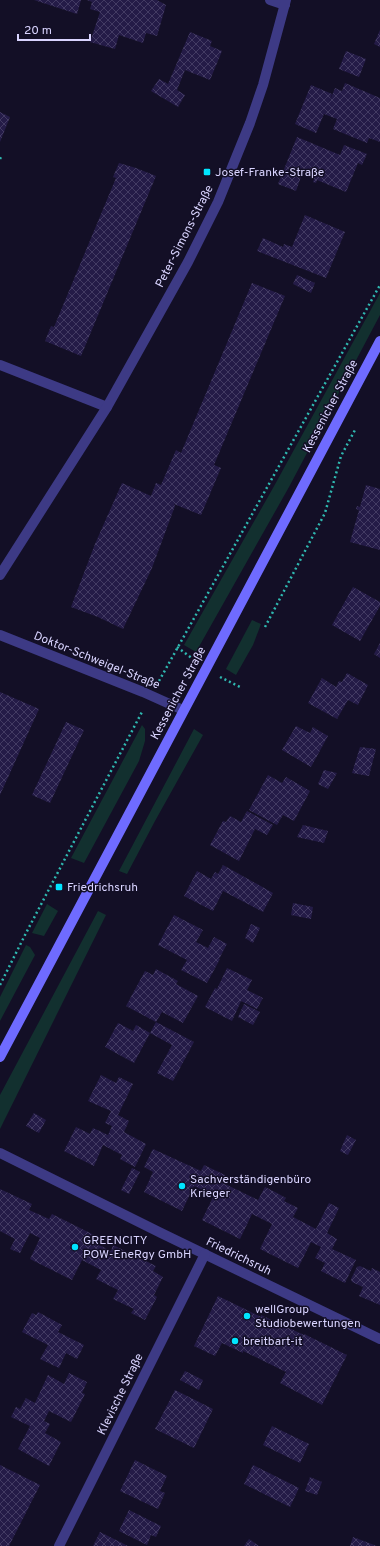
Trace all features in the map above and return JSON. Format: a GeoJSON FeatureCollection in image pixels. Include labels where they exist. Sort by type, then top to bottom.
{"type":"FeatureCollection","features":[{"type":"Feature","properties":{"kind":"main road","name":"Kessenicher Straße"},"geometry":{"type":"LineString","coordinates":[[0,1057],[380,341]]}},
{"type":"Feature","properties":{"kind":"street"},"geometry":{"type":"LineString","coordinates":[[270,0],[286,2]]}},
{"type":"Feature","properties":{"kind":"street","name":"Peter-Simons-Straße"},"geometry":{"type":"LineString","coordinates":[[0,575],[108,407],[188,262],[218,202],[250,123],[263,85],[286,2]]}},
{"type":"Feature","properties":{"kind":"street"},"geometry":{"type":"LineString","coordinates":[[0,365],[108,407]]}},
{"type":"Feature","properties":{"kind":"street","name":"Doktor-Schweigel-Straße"},"geometry":{"type":"LineString","coordinates":[[0,635],[184,710]]}},
{"type":"Feature","properties":{"kind":"street","name":"Friedrichsruh"},"geometry":{"type":"LineString","coordinates":[[0,1153],[380,1339]]}},
{"type":"Feature","properties":{"kind":"street","name":"Klevische Straße"},"geometry":{"type":"LineString","coordinates":[[60,1546],[205,1254]]}},
{"type":"Feature","properties":{"kind":"path"},"geometry":{"type":"LineString","coordinates":[[161,677],[380,284]]}},
{"type":"Feature","properties":{"kind":"path"},"geometry":{"type":"LineString","coordinates":[[265,627],[325,513],[341,456],[355,429]]}},
{"type":"Feature","properties":{"kind":"path"},"geometry":{"type":"LineString","coordinates":[[0,985],[140,717]]}},
{"type":"Feature","properties":{"kind":"green space"},"geometry":{"type":"Polygon","coordinates":[[[380,293],[380,315],[289,487],[196,652],[184,645],[273,488],[380,293]]]}},
{"type":"Feature","properties":{"kind":"green space"},"geometry":{"type":"Polygon","coordinates":[[[252,620],[261,624],[253,645],[236,675],[226,669],[252,620]]]}},
{"type":"Feature","properties":{"kind":"green space"},"geometry":{"type":"Polygon","coordinates":[[[142,725],[145,729],[145,741],[139,761],[84,863],[71,858],[142,725]]]}},
{"type":"Feature","properties":{"kind":"green space"},"geometry":{"type":"Polygon","coordinates":[[[194,729],[203,735],[127,874],[119,871],[194,729]]]}},
{"type":"Feature","properties":{"kind":"green space"},"geometry":{"type":"Polygon","coordinates":[[[47,904],[58,911],[44,936],[32,933],[47,904]]]}},
{"type":"Feature","properties":{"kind":"green space"},"geometry":{"type":"Polygon","coordinates":[[[98,911],[106,915],[0,1129],[0,1095],[98,911]]]}},
{"type":"Feature","properties":{"kind":"green space"},"geometry":{"type":"Polygon","coordinates":[[[26,945],[30,947],[35,955],[0,1021],[0,997],[26,945]]]}},
{"type":"Feature","properties":{"kind":"building"},"geometry":{"type":"Polygon","coordinates":[[[34,0],[81,0],[77,14],[34,0]]]}},
{"type":"Feature","properties":{"kind":"building"},"geometry":{"type":"Polygon","coordinates":[[[87,0],[157,0],[166,5],[157,36],[146,33],[143,43],[119,35],[115,49],[90,42],[100,12],[90,9],[92,2],[87,0]]]}},
{"type":"Feature","properties":{"kind":"building"},"geometry":{"type":"Polygon","coordinates":[[[380,30],[380,47],[374,44],[380,30]]]}},
{"type":"Feature","properties":{"kind":"building"},"geometry":{"type":"Polygon","coordinates":[[[190,32],[212,41],[210,46],[222,51],[210,80],[185,70],[177,90],[185,95],[178,107],[151,91],[159,79],[168,84],[190,32]]]}},
{"type":"Feature","properties":{"kind":"building"},"geometry":{"type":"Polygon","coordinates":[[[346,51],[366,59],[359,77],[339,69],[346,51]]]}},
{"type":"Feature","properties":{"kind":"building"},"geometry":{"type":"Polygon","coordinates":[[[345,83],[380,98],[380,142],[369,138],[367,143],[333,129],[337,119],[324,114],[316,133],[295,124],[311,85],[332,94],[329,103],[335,88],[342,91],[345,83]]]}},
{"type":"Feature","properties":{"kind":"building"},"geometry":{"type":"Polygon","coordinates":[[[0,112],[10,117],[0,142],[0,112]]]}},
{"type":"Feature","properties":{"kind":"building"},"geometry":{"type":"Polygon","coordinates":[[[297,137],[340,155],[344,145],[367,154],[362,165],[358,163],[346,192],[317,180],[316,183],[313,182],[314,179],[302,174],[296,191],[278,184],[297,137]]]}},
{"type":"Feature","properties":{"kind":"building"},"geometry":{"type":"Polygon","coordinates":[[[119,163],[156,176],[81,356],[45,341],[51,326],[54,327],[116,178],[113,177],[119,163]]]}},
{"type":"Feature","properties":{"kind":"building"},"geometry":{"type":"Polygon","coordinates":[[[305,215],[345,232],[326,278],[257,251],[263,238],[283,247],[284,244],[292,247],[305,215]]]}},
{"type":"Feature","properties":{"kind":"building"},"geometry":{"type":"Polygon","coordinates":[[[297,275],[315,283],[311,293],[293,284],[297,275]]]}},
{"type":"Feature","properties":{"kind":"building"},"geometry":{"type":"Polygon","coordinates":[[[252,283],[285,296],[214,465],[221,468],[201,515],[174,504],[175,506],[152,568],[123,629],[98,617],[71,607],[95,544],[122,483],[151,496],[156,483],[161,485],[176,450],[181,453],[252,283]]]}},
{"type":"Feature","properties":{"kind":"building"},"geometry":{"type":"Polygon","coordinates":[[[366,485],[380,489],[380,550],[350,542],[359,510],[356,509],[357,506],[360,507],[366,485]]]}},
{"type":"Feature","properties":{"kind":"building"},"geometry":{"type":"Polygon","coordinates":[[[353,587],[380,602],[380,606],[360,641],[332,625],[353,587]]]}},
{"type":"Feature","properties":{"kind":"building"},"geometry":{"type":"Polygon","coordinates":[[[380,643],[380,658],[374,654],[380,643]]]}},
{"type":"Feature","properties":{"kind":"building"},"geometry":{"type":"Polygon","coordinates":[[[347,673],[368,685],[358,705],[348,700],[337,719],[308,703],[322,678],[336,687],[339,681],[342,682],[347,673]]]}},
{"type":"Feature","properties":{"kind":"building"},"geometry":{"type":"Polygon","coordinates":[[[0,692],[39,709],[0,795],[0,692]]]}},
{"type":"Feature","properties":{"kind":"building"},"geometry":{"type":"Polygon","coordinates":[[[66,722],[84,730],[50,803],[32,795],[66,722]]]}},
{"type":"Feature","properties":{"kind":"building"},"geometry":{"type":"Polygon","coordinates":[[[296,726],[310,733],[313,727],[328,736],[311,767],[282,750],[296,726]]]}},
{"type":"Feature","properties":{"kind":"building"},"geometry":{"type":"Polygon","coordinates":[[[360,747],[376,749],[369,776],[352,773],[360,747]]]}},
{"type":"Feature","properties":{"kind":"building"},"geometry":{"type":"Polygon","coordinates":[[[324,770],[337,773],[328,789],[318,784],[324,770]]]}},
{"type":"Feature","properties":{"kind":"building"},"geometry":{"type":"Polygon","coordinates":[[[268,775],[282,783],[286,777],[310,791],[294,821],[283,815],[277,825],[249,810],[268,775]]]}},
{"type":"Feature","properties":{"kind":"building"},"geometry":{"type":"Polygon","coordinates":[[[247,811],[273,825],[267,835],[255,829],[239,861],[210,845],[223,821],[226,822],[230,816],[241,822],[247,811]]]}},
{"type":"Feature","properties":{"kind":"building"},"geometry":{"type":"Polygon","coordinates":[[[303,825],[328,831],[324,843],[297,837],[303,825]]]}},
{"type":"Feature","properties":{"kind":"building"},"geometry":{"type":"Polygon","coordinates":[[[223,865],[273,893],[263,912],[223,891],[213,911],[184,896],[197,871],[211,879],[215,872],[218,874],[223,865]]]}},
{"type":"Feature","properties":{"kind":"building"},"geometry":{"type":"Polygon","coordinates":[[[293,903],[313,907],[311,919],[291,915],[293,903]]]}},
{"type":"Feature","properties":{"kind":"building"},"geometry":{"type":"Polygon","coordinates":[[[174,915],[203,930],[196,942],[208,948],[214,937],[227,944],[207,983],[181,970],[187,960],[158,945],[174,915]]]}},
{"type":"Feature","properties":{"kind":"building"},"geometry":{"type":"Polygon","coordinates":[[[251,924],[260,928],[253,943],[245,938],[251,924]]]}},
{"type":"Feature","properties":{"kind":"building"},"geometry":{"type":"Polygon","coordinates":[[[227,968],[252,980],[247,990],[263,998],[257,1009],[241,1001],[232,1021],[205,1007],[215,988],[217,989],[227,968]]]}},
{"type":"Feature","properties":{"kind":"building"},"geometry":{"type":"Polygon","coordinates":[[[156,969],[178,981],[176,984],[198,996],[183,1023],[162,1012],[156,1022],[126,1006],[145,971],[153,975],[156,969]]]}},
{"type":"Feature","properties":{"kind":"building"},"geometry":{"type":"Polygon","coordinates":[[[244,1004],[260,1012],[253,1025],[238,1017],[244,1004]]]}},
{"type":"Feature","properties":{"kind":"building"},"geometry":{"type":"Polygon","coordinates":[[[156,1022],[194,1042],[173,1081],[157,1073],[172,1045],[150,1033],[156,1022]]]}},
{"type":"Feature","properties":{"kind":"building"},"geometry":{"type":"Polygon","coordinates":[[[118,1023],[133,1031],[136,1025],[150,1033],[134,1063],[105,1047],[118,1023]]]}},
{"type":"Feature","properties":{"kind":"building"},"geometry":{"type":"Polygon","coordinates":[[[101,1075],[116,1083],[119,1077],[133,1084],[118,1115],[129,1121],[124,1132],[146,1144],[135,1167],[120,1159],[122,1155],[103,1145],[94,1166],[64,1151],[76,1127],[90,1134],[93,1128],[108,1135],[112,1126],[105,1123],[111,1111],[88,1101],[101,1075]]]}},
{"type":"Feature","properties":{"kind":"building"},"geometry":{"type":"Polygon","coordinates":[[[34,1113],[46,1120],[39,1133],[26,1126],[34,1113]]]}},
{"type":"Feature","properties":{"kind":"building"},"geometry":{"type":"Polygon","coordinates":[[[347,1135],[356,1140],[348,1155],[340,1151],[347,1135]]]}},
{"type":"Feature","properties":{"kind":"building"},"geometry":{"type":"Polygon","coordinates":[[[153,1149],[201,1171],[204,1165],[225,1175],[221,1182],[258,1200],[265,1187],[286,1198],[284,1201],[298,1208],[293,1217],[316,1229],[329,1203],[339,1208],[327,1233],[337,1239],[332,1249],[356,1260],[345,1283],[321,1271],[325,1263],[315,1258],[321,1247],[311,1242],[298,1268],[260,1249],[272,1224],[252,1214],[240,1239],[202,1220],[214,1195],[194,1186],[182,1211],[144,1192],[153,1172],[144,1167],[153,1149]]]}},
{"type":"Feature","properties":{"kind":"building"},"geometry":{"type":"Polygon","coordinates":[[[132,1168],[140,1172],[129,1194],[121,1190],[132,1168]]]}},
{"type":"Feature","properties":{"kind":"building"},"geometry":{"type":"Polygon","coordinates":[[[0,1189],[32,1204],[29,1210],[49,1219],[52,1214],[94,1235],[91,1241],[111,1251],[113,1245],[156,1266],[153,1271],[163,1277],[154,1295],[157,1297],[145,1320],[131,1313],[134,1309],[113,1299],[118,1290],[96,1279],[101,1270],[82,1260],[72,1280],[30,1259],[40,1238],[30,1233],[20,1253],[10,1249],[15,1239],[0,1231],[0,1189]]]}},
{"type":"Feature","properties":{"kind":"building"},"geometry":{"type":"Polygon","coordinates":[[[360,1266],[371,1271],[372,1268],[380,1272],[380,1305],[359,1296],[363,1287],[352,1282],[351,1279],[357,1267],[360,1266]]]}},
{"type":"Feature","properties":{"kind":"building"},"geometry":{"type":"Polygon","coordinates":[[[218,1296],[261,1317],[261,1315],[304,1334],[347,1355],[322,1405],[280,1383],[286,1372],[243,1351],[243,1353],[222,1343],[215,1356],[194,1346],[218,1296]]]}},
{"type":"Feature","properties":{"kind":"building"},"geometry":{"type":"Polygon","coordinates":[[[38,1312],[62,1325],[58,1332],[84,1345],[77,1359],[66,1353],[59,1368],[40,1359],[48,1345],[22,1332],[32,1313],[36,1315],[38,1312]]]}},
{"type":"Feature","properties":{"kind":"building"},"geometry":{"type":"Polygon","coordinates":[[[185,1371],[203,1380],[199,1390],[180,1380],[185,1371]]]}},
{"type":"Feature","properties":{"kind":"building"},"geometry":{"type":"Polygon","coordinates":[[[69,1373],[87,1382],[82,1393],[85,1394],[71,1422],[49,1411],[44,1421],[50,1424],[45,1433],[61,1442],[49,1466],[18,1449],[30,1426],[11,1417],[16,1407],[20,1409],[26,1398],[35,1403],[48,1375],[64,1384],[69,1373]]]}},
{"type":"Feature","properties":{"kind":"building"},"geometry":{"type":"Polygon","coordinates":[[[175,1390],[213,1409],[194,1448],[155,1429],[175,1390]]]}},
{"type":"Feature","properties":{"kind":"building"},"geometry":{"type":"Polygon","coordinates":[[[272,1426],[309,1444],[300,1463],[263,1445],[272,1426]]]}},
{"type":"Feature","properties":{"kind":"building"},"geometry":{"type":"Polygon","coordinates":[[[135,1460],[167,1476],[160,1491],[165,1493],[158,1509],[120,1491],[135,1460]]]}},
{"type":"Feature","properties":{"kind":"building"},"geometry":{"type":"Polygon","coordinates":[[[0,1465],[40,1485],[9,1546],[0,1546],[0,1465]]]}},
{"type":"Feature","properties":{"kind":"building"},"geometry":{"type":"Polygon","coordinates":[[[253,1465],[299,1488],[290,1507],[244,1484],[253,1465]]]}},
{"type":"Feature","properties":{"kind":"building"},"geometry":{"type":"Polygon","coordinates":[[[310,1477],[322,1482],[317,1495],[305,1491],[310,1477]]]}},
{"type":"Feature","properties":{"kind":"building"},"geometry":{"type":"Polygon","coordinates":[[[129,1510],[161,1526],[156,1537],[151,1535],[147,1545],[119,1531],[129,1510]]]}},
{"type":"Feature","properties":{"kind":"building"},"geometry":{"type":"Polygon","coordinates":[[[100,1532],[128,1546],[93,1546],[100,1532]]]}},
{"type":"Feature","properties":{"kind":"building"},"geometry":{"type":"Polygon","coordinates":[[[353,1537],[377,1546],[350,1546],[353,1537]]]}},
{"type":"Feature","properties":{"kind":"building"},"geometry":{"type":"Polygon","coordinates":[[[249,1539],[259,1546],[244,1546],[249,1539]]]}},
{"type":"Feature","properties":{"kind":"place","name":"Josef-Franke-Straße"},"geometry":{"type":"Point","coordinates":[207,172]}},
{"type":"Feature","properties":{"kind":"place","name":"Friedrichsruh"},"geometry":{"type":"Point","coordinates":[59,887]}},
{"type":"Feature","properties":{"kind":"place","name":"Sachverständigenbüro Krieger"},"geometry":{"type":"Point","coordinates":[182,1186]}},
{"type":"Feature","properties":{"kind":"place","name":"GREENCITY POW-EneRgy GmbH"},"geometry":{"type":"Point","coordinates":[75,1247]}},
{"type":"Feature","properties":{"kind":"place","name":"wellGroup Studiobewertungen"},"geometry":{"type":"Point","coordinates":[247,1316]}},
{"type":"Feature","properties":{"kind":"place","name":"breitbart-it"},"geometry":{"type":"Point","coordinates":[235,1341]}}]}
